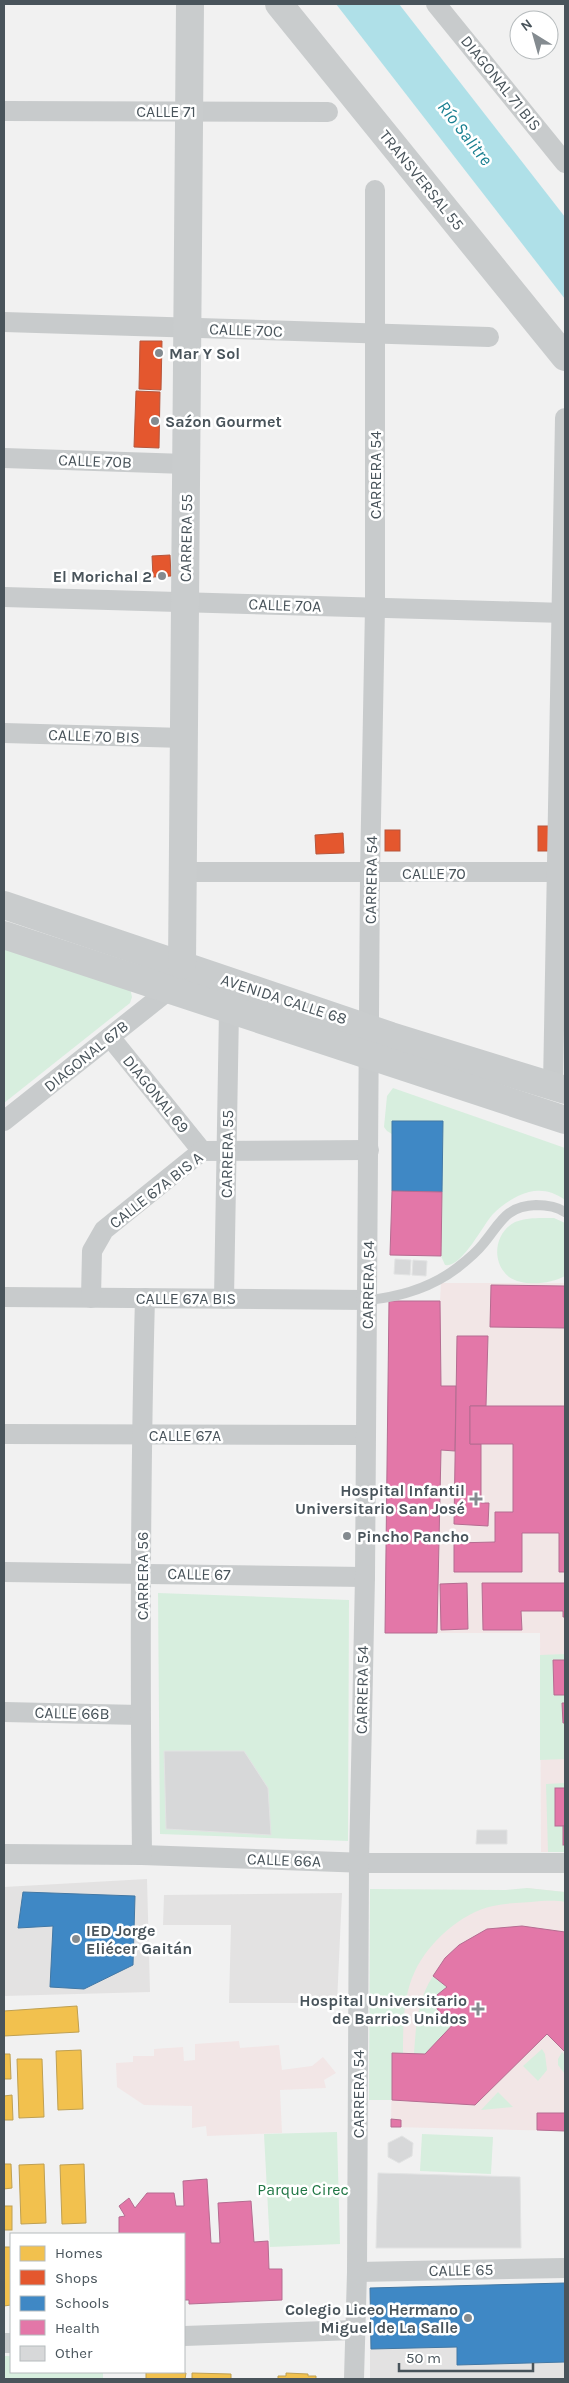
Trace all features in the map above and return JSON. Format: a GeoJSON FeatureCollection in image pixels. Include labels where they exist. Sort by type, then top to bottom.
{"type":"FeatureCollection","features":[{"type":"Feature","properties":{"kind":"main road","name":"CARRERA 55"},"geometry":{"type":"LineString","coordinates":[[182,965],[190,4]]}},
{"type":"Feature","properties":{"kind":"main road","name":"TRANSVERSAL 55"},"geometry":{"type":"LineString","coordinates":[[279,4],[565,357]]}},
{"type":"Feature","properties":{"kind":"main road","name":"AVENIDA CALLE 68"},"geometry":{"type":"LineString","coordinates":[[4,905],[370,1027],[391,1036],[559,1088]]}},
{"type":"Feature","properties":{"kind":"main road","name":"AVENIDA CALLE 68"},"geometry":{"type":"LineString","coordinates":[[4,935],[565,1120]]}},
{"type":"Feature","properties":{"kind":"street","name":"DIAGONAL 71 BIS"},"geometry":{"type":"LineString","coordinates":[[436,4],[565,163]]}},
{"type":"Feature","properties":{"kind":"street","name":"CALLE 71"},"geometry":{"type":"LineString","coordinates":[[4,111],[328,112]]}},
{"type":"Feature","properties":{"kind":"street","name":"CARRERA 54"},"geometry":{"type":"LineString","coordinates":[[354,2379],[357,2272],[359,1862],[368,1300],[370,873],[375,607],[375,190]]}},
{"type":"Feature","properties":{"kind":"street","name":"CALLE 70C"},"geometry":{"type":"LineString","coordinates":[[4,322],[489,337]]}},
{"type":"Feature","properties":{"kind":"street"},"geometry":{"type":"LineString","coordinates":[[559,1088],[565,418]]}},
{"type":"Feature","properties":{"kind":"street","name":"CALLE 70B"},"geometry":{"type":"LineString","coordinates":[[4,458],[186,464]]}},
{"type":"Feature","properties":{"kind":"street","name":"CALLE 70A"},"geometry":{"type":"LineString","coordinates":[[4,597],[563,613]]}},
{"type":"Feature","properties":{"kind":"street","name":"CALLE 70 BIS"},"geometry":{"type":"LineString","coordinates":[[4,734],[184,738]]}},
{"type":"Feature","properties":{"kind":"street","name":"CALLE 70"},"geometry":{"type":"LineString","coordinates":[[183,872],[561,872]]}},
{"type":"Feature","properties":{"kind":"street","name":"DIAGONAL 67B"},"geometry":{"type":"LineString","coordinates":[[4,1121],[169,990]]}},
{"type":"Feature","properties":{"kind":"street","name":"CARRERA 55"},"geometry":{"type":"LineString","coordinates":[[224,1299],[230,1010]]}},
{"type":"Feature","properties":{"kind":"street","name":"DIAGONAL 69"},"geometry":{"type":"LineString","coordinates":[[110,1037],[202,1151]]}},
{"type":"Feature","properties":{"kind":"street","name":"CALLE 67A BIS A"},"geometry":{"type":"LineString","coordinates":[[91,1298],[92,1251],[104,1230],[202,1151],[369,1150]]}},
{"type":"Feature","properties":{"kind":"street","name":"CALLE 67A BIS"},"geometry":{"type":"LineString","coordinates":[[4,1297],[368,1300]]}},
{"type":"Feature","properties":{"kind":"street","name":"CARRERA 56"},"geometry":{"type":"LineString","coordinates":[[142,1855],[140,1715],[145,1298]]}},
{"type":"Feature","properties":{"kind":"street","name":"CALLE 67A"},"geometry":{"type":"LineString","coordinates":[[4,1434],[366,1435]]}},
{"type":"Feature","properties":{"kind":"street","name":"CALLE 67"},"geometry":{"type":"LineString","coordinates":[[4,1572],[365,1577]]}},
{"type":"Feature","properties":{"kind":"street","name":"CALLE 66B"},"geometry":{"type":"LineString","coordinates":[[4,1712],[140,1715]]}},
{"type":"Feature","properties":{"kind":"street","name":"CALLE 66A"},"geometry":{"type":"LineString","coordinates":[[4,1854],[142,1855],[359,1862],[565,1863]]}},
{"type":"Feature","properties":{"kind":"street","name":"CALLE 65"},"geometry":{"type":"LineString","coordinates":[[357,2272],[565,2268]]}},
{"type":"Feature","properties":{"kind":"street"},"geometry":{"type":"LineString","coordinates":[[185,2336],[355,2330]]}},
{"type":"Feature","properties":{"kind":"lane"},"geometry":{"type":"LineString","coordinates":[[368,1300],[389,1297],[420,1288],[448,1274],[477,1251],[499,1221],[515,1209],[524,1206],[545,1205],[560,1208],[565,1212]]}},
{"type":"Feature","properties":{"kind":"shaded area","name":"Hospital Infantil Universitario San José"},"geometry":{"type":"Polygon","coordinates":[[[441,1283],[565,1283],[565,1852],[541,1852],[540,1633],[385,1633],[389,1301],[440,1301],[441,1283]]]}},
{"type":"Feature","properties":{"kind":"shaded area","name":"IED Jorge Eliécer Gaitán"},"geometry":{"type":"Polygon","coordinates":[[[147,1879],[150,1992],[4,1996],[4,1887],[147,1879]]]}},
{"type":"Feature","properties":{"kind":"shaded area","name":"Hospital Universitario de Barrios Unidos"},"geometry":{"type":"Polygon","coordinates":[[[527,1888],[565,1892],[565,2131],[391,2127],[392,2053],[390,2018],[427,1932],[527,1888]]]}},
{"type":"Feature","properties":{"kind":"shaded area"},"geometry":{"type":"Polygon","coordinates":[[[342,1893],[337,2003],[229,2003],[231,1925],[163,1925],[164,1895],[342,1893]]]}},
{"type":"Feature","properties":{"kind":"shaded area"},"geometry":{"type":"Polygon","coordinates":[[[239,2041],[240,2048],[279,2045],[282,2070],[312,2066],[323,2057],[336,2073],[324,2080],[326,2088],[280,2090],[282,2133],[207,2136],[206,2126],[192,2128],[192,2106],[144,2105],[117,2087],[116,2063],[133,2062],[133,2056],[154,2056],[154,2049],[183,2047],[184,2061],[195,2060],[195,2044],[239,2041]]]}},
{"type":"Feature","properties":{"kind":"shaded area","name":"Colegio Liceo Hermano Miguel de La Salle"},"geometry":{"type":"Polygon","coordinates":[[[565,2283],[565,2379],[370,2379],[370,2288],[565,2283]]]}},
{"type":"Feature","properties":{"kind":"green space"},"geometry":{"type":"Polygon","coordinates":[[[4,947],[130,988],[132,997],[130,1003],[4,1103],[4,947]]]}},
{"type":"Feature","properties":{"kind":"green space"},"geometry":{"type":"Polygon","coordinates":[[[393,1088],[565,1148],[565,1200],[557,1195],[543,1191],[529,1192],[514,1198],[493,1214],[458,1260],[445,1265],[441,1256],[443,1121],[393,1121],[392,1134],[387,1131],[384,1127],[387,1096],[393,1088]]]}},
{"type":"Feature","properties":{"kind":"green space"},"geometry":{"type":"Polygon","coordinates":[[[554,1218],[565,1223],[565,1276],[552,1281],[537,1283],[522,1282],[509,1277],[499,1264],[497,1256],[499,1240],[503,1233],[508,1227],[520,1220],[554,1218]]]}},
{"type":"Feature","properties":{"kind":"green space"},"geometry":{"type":"Polygon","coordinates":[[[158,1593],[349,1600],[348,1841],[160,1834],[158,1593]]]}},
{"type":"Feature","properties":{"kind":"green space"},"geometry":{"type":"Polygon","coordinates":[[[565,1654],[565,1759],[540,1760],[540,1655],[565,1654]]]}},
{"type":"Feature","properties":{"kind":"green space"},"geometry":{"type":"Polygon","coordinates":[[[565,1783],[565,1852],[548,1852],[546,1784],[565,1783]]]}},
{"type":"Feature","properties":{"kind":"green space"},"geometry":{"type":"Polygon","coordinates":[[[527,1888],[565,1892],[565,1902],[548,1901],[507,1904],[481,1910],[469,1915],[447,1930],[421,1960],[411,1981],[406,2001],[403,2054],[392,2054],[392,2100],[369,2100],[370,1889],[506,1890],[527,1888]]]}},
{"type":"Feature","properties":{"kind":"green space"},"geometry":{"type":"Polygon","coordinates":[[[433,1976],[447,1987],[437,1995],[438,2010],[445,2015],[460,2017],[425,2054],[414,2054],[420,2004],[433,1976]]]}},
{"type":"Feature","properties":{"kind":"green space"},"geometry":{"type":"Polygon","coordinates":[[[542,2049],[545,2054],[547,2070],[538,2081],[523,2066],[542,2049]]]}},
{"type":"Feature","properties":{"kind":"green space"},"geometry":{"type":"Polygon","coordinates":[[[562,2052],[565,2055],[565,2074],[558,2065],[558,2059],[562,2052]]]}},
{"type":"Feature","properties":{"kind":"green space"},"geometry":{"type":"Polygon","coordinates":[[[498,2092],[513,2107],[481,2110],[498,2092]]]}},
{"type":"Feature","properties":{"kind":"green space","name":"Parque Cirec"},"geometry":{"type":"Polygon","coordinates":[[[337,2132],[340,2244],[270,2247],[264,2134],[337,2132]]]}},
{"type":"Feature","properties":{"kind":"green space"},"geometry":{"type":"Polygon","coordinates":[[[422,2134],[493,2137],[491,2174],[420,2171],[422,2134]]]}},
{"type":"Feature","properties":{"kind":"green space"},"geometry":{"type":"Polygon","coordinates":[[[4,2356],[10,2356],[10,2373],[103,2373],[103,2379],[4,2379],[4,2356]]]}},
{"type":"Feature","properties":{"kind":"water","name":"Río Salitre"},"geometry":{"type":"Polygon","coordinates":[[[336,4],[399,4],[565,217],[565,299],[336,4]]]}},
{"type":"Feature","properties":{"kind":"building: Homes"},"geometry":{"type":"Polygon","coordinates":[[[77,2006],[79,2032],[4,2036],[4,2011],[77,2006]]]}},
{"type":"Feature","properties":{"kind":"building: Homes"},"geometry":{"type":"Polygon","coordinates":[[[81,2050],[83,2109],[58,2110],[56,2051],[81,2050]]]}},
{"type":"Feature","properties":{"kind":"building: Homes"},"geometry":{"type":"Polygon","coordinates":[[[4,2054],[10,2054],[11,2079],[4,2079],[4,2054]]]}},
{"type":"Feature","properties":{"kind":"building: Homes"},"geometry":{"type":"Polygon","coordinates":[[[17,2059],[42,2059],[44,2117],[19,2118],[17,2059]]]}},
{"type":"Feature","properties":{"kind":"building: Homes"},"geometry":{"type":"Polygon","coordinates":[[[12,2095],[13,2120],[4,2120],[4,2096],[12,2095]]]}},
{"type":"Feature","properties":{"kind":"building: Homes"},"geometry":{"type":"Polygon","coordinates":[[[4,2164],[11,2164],[12,2188],[4,2189],[4,2164]]]}},
{"type":"Feature","properties":{"kind":"building: Homes"},"geometry":{"type":"Polygon","coordinates":[[[44,2164],[46,2223],[21,2224],[19,2165],[44,2164]]]}},
{"type":"Feature","properties":{"kind":"building: Homes"},"geometry":{"type":"Polygon","coordinates":[[[84,2164],[86,2223],[62,2224],[60,2165],[84,2164]]]}},
{"type":"Feature","properties":{"kind":"building: Homes"},"geometry":{"type":"Polygon","coordinates":[[[4,2206],[12,2206],[12,2230],[4,2230],[4,2206]]]}},
{"type":"Feature","properties":{"kind":"building: Homes"},"geometry":{"type":"Polygon","coordinates":[[[4,2247],[10,2247],[10,2305],[4,2306],[4,2247]]]}},
{"type":"Feature","properties":{"kind":"building: Homes"},"geometry":{"type":"Polygon","coordinates":[[[146,2373],[186,2373],[185,2379],[146,2379],[146,2373]]]}},
{"type":"Feature","properties":{"kind":"building: Homes"},"geometry":{"type":"Polygon","coordinates":[[[192,2373],[231,2374],[231,2379],[192,2379],[192,2373]]]}},
{"type":"Feature","properties":{"kind":"building: Homes"},"geometry":{"type":"Polygon","coordinates":[[[286,2373],[308,2374],[308,2376],[316,2376],[316,2379],[278,2379],[278,2376],[286,2376],[286,2373]]]}},
{"type":"Feature","properties":{"kind":"building: Shops"},"geometry":{"type":"Polygon","coordinates":[[[140,341],[162,341],[161,390],[139,389],[140,341]]]}},
{"type":"Feature","properties":{"kind":"building: Shops"},"geometry":{"type":"Polygon","coordinates":[[[136,391],[160,392],[159,448],[134,447],[136,391]]]}},
{"type":"Feature","properties":{"kind":"building: Shops"},"geometry":{"type":"Polygon","coordinates":[[[170,555],[171,576],[153,577],[152,556],[170,555]]]}},
{"type":"Feature","properties":{"kind":"building: Shops"},"geometry":{"type":"Polygon","coordinates":[[[538,826],[552,826],[552,851],[538,851],[538,826]]]}},
{"type":"Feature","properties":{"kind":"building: Shops"},"geometry":{"type":"Polygon","coordinates":[[[385,830],[400,830],[400,851],[385,851],[385,830]]]}},
{"type":"Feature","properties":{"kind":"building: Shops"},"geometry":{"type":"Polygon","coordinates":[[[343,833],[344,853],[316,854],[315,835],[343,833]]]}},
{"type":"Feature","properties":{"kind":"building: Schools"},"geometry":{"type":"Polygon","coordinates":[[[392,1121],[443,1121],[442,1192],[392,1191],[392,1121]]]}},
{"type":"Feature","properties":{"kind":"building: Schools"},"geometry":{"type":"Polygon","coordinates":[[[23,1892],[135,1896],[133,1965],[84,1989],[50,1987],[53,1926],[18,1928],[23,1892]]]}},
{"type":"Feature","properties":{"kind":"building: Schools","name":"Colegio Liceo Hermano Miguel de La Salle"},"geometry":{"type":"Polygon","coordinates":[[[565,2283],[565,2362],[457,2365],[457,2347],[371,2349],[370,2288],[565,2283]]]}},
{"type":"Feature","properties":{"kind":"building: Health"},"geometry":{"type":"Polygon","coordinates":[[[392,1191],[442,1192],[441,1256],[390,1255],[392,1191]]]}},
{"type":"Feature","properties":{"kind":"building: Health"},"geometry":{"type":"Polygon","coordinates":[[[491,1285],[565,1286],[565,1328],[490,1327],[491,1285]]]}},
{"type":"Feature","properties":{"kind":"building: Health"},"geometry":{"type":"Polygon","coordinates":[[[389,1301],[440,1301],[441,1386],[456,1386],[455,1451],[441,1450],[437,1633],[385,1633],[389,1301]]]}},
{"type":"Feature","properties":{"kind":"building: Health"},"geometry":{"type":"Polygon","coordinates":[[[457,1336],[488,1336],[486,1406],[470,1406],[470,1444],[481,1444],[481,1503],[489,1503],[488,1526],[454,1524],[457,1336]]]}},
{"type":"Feature","properties":{"kind":"building: Health"},"geometry":{"type":"Polygon","coordinates":[[[470,1406],[565,1406],[565,1572],[559,1572],[559,1533],[522,1533],[522,1572],[454,1572],[454,1543],[495,1542],[495,1512],[513,1512],[513,1444],[470,1444],[470,1406]]]}},
{"type":"Feature","properties":{"kind":"building: Health"},"geometry":{"type":"Polygon","coordinates":[[[467,1583],[468,1629],[441,1630],[440,1584],[467,1583]]]}},
{"type":"Feature","properties":{"kind":"building: Health"},"geometry":{"type":"Polygon","coordinates":[[[482,1583],[565,1583],[565,1617],[563,1617],[563,1611],[521,1611],[522,1630],[483,1630],[482,1583]]]}},
{"type":"Feature","properties":{"kind":"building: Health"},"geometry":{"type":"Polygon","coordinates":[[[553,1660],[565,1660],[565,1695],[554,1695],[553,1660]]]}},
{"type":"Feature","properties":{"kind":"building: Health"},"geometry":{"type":"Polygon","coordinates":[[[562,1703],[565,1703],[565,1723],[563,1723],[562,1703]]]}},
{"type":"Feature","properties":{"kind":"building: Health"},"geometry":{"type":"Polygon","coordinates":[[[555,1788],[565,1788],[565,1826],[555,1826],[555,1788]]]}},
{"type":"Feature","properties":{"kind":"building: Health"},"geometry":{"type":"Polygon","coordinates":[[[563,1826],[565,1826],[565,1845],[563,1845],[563,1826]]]}},
{"type":"Feature","properties":{"kind":"building: Health"},"geometry":{"type":"Polygon","coordinates":[[[522,1926],[565,1932],[565,2052],[547,2034],[475,2105],[392,2100],[392,2053],[425,2054],[460,2017],[446,2016],[440,2013],[436,2007],[437,1995],[447,1987],[433,1976],[445,1958],[459,1945],[487,1929],[522,1926]]]}},
{"type":"Feature","properties":{"kind":"building: Health"},"geometry":{"type":"Polygon","coordinates":[[[537,2113],[565,2113],[565,2131],[537,2130],[537,2113]]]}},
{"type":"Feature","properties":{"kind":"building: Health"},"geometry":{"type":"Polygon","coordinates":[[[391,2119],[401,2120],[401,2127],[391,2127],[391,2119]]]}},
{"type":"Feature","properties":{"kind":"building: Health"},"geometry":{"type":"Polygon","coordinates":[[[207,2179],[211,2243],[220,2243],[218,2203],[251,2201],[254,2242],[268,2241],[269,2269],[282,2269],[282,2300],[189,2304],[189,2300],[185,2300],[185,2233],[119,2233],[119,2217],[125,2216],[119,2206],[129,2198],[135,2208],[147,2193],[174,2193],[176,2206],[184,2206],[183,2181],[207,2179]]]}},
{"type":"Feature","properties":{"kind":"building: Other"},"geometry":{"type":"Polygon","coordinates":[[[395,1259],[411,1260],[410,1275],[394,1274],[395,1259]]]}},
{"type":"Feature","properties":{"kind":"building: Other"},"geometry":{"type":"Polygon","coordinates":[[[413,1260],[427,1261],[426,1276],[412,1275],[413,1260]]]}},
{"type":"Feature","properties":{"kind":"building: Other"},"geometry":{"type":"Polygon","coordinates":[[[164,1751],[244,1751],[268,1788],[271,1835],[166,1829],[164,1751]]]}},
{"type":"Feature","properties":{"kind":"building: Other"},"geometry":{"type":"Polygon","coordinates":[[[477,1830],[507,1830],[507,1844],[476,1844],[477,1830]]]}},
{"type":"Feature","properties":{"kind":"building: Other"},"geometry":{"type":"Polygon","coordinates":[[[402,2136],[413,2143],[412,2156],[399,2163],[388,2157],[388,2143],[402,2136]]]}},
{"type":"Feature","properties":{"kind":"building: Other"},"geometry":{"type":"Polygon","coordinates":[[[378,2173],[520,2177],[521,2248],[376,2248],[378,2173]]]}},
{"type":"Feature","properties":{"kind":"place","name":"Mar Y Sol"},"geometry":{"type":"Point","coordinates":[159,353]}},
{"type":"Feature","properties":{"kind":"place","name":"Saźon Gourmet"},"geometry":{"type":"Point","coordinates":[155,421]}},
{"type":"Feature","properties":{"kind":"place","name":"El Morichal 2"},"geometry":{"type":"Point","coordinates":[162,576]}},
{"type":"Feature","properties":{"kind":"place","name":"Hospital Infantil Universitario San José"},"geometry":{"type":"Point","coordinates":[476,1499]}},
{"type":"Feature","properties":{"kind":"place","name":"Pincho Pancho"},"geometry":{"type":"Point","coordinates":[347,1536]}},
{"type":"Feature","properties":{"kind":"place","name":"IED Jorge Eliécer Gaitán"},"geometry":{"type":"Point","coordinates":[76,1939]}},
{"type":"Feature","properties":{"kind":"place","name":"Hospital Universitario de Barrios Unidos"},"geometry":{"type":"Point","coordinates":[478,2009]}},
{"type":"Feature","properties":{"kind":"place","name":"Colegio Liceo Hermano Miguel de La Salle"},"geometry":{"type":"Point","coordinates":[468,2318]}}]}
